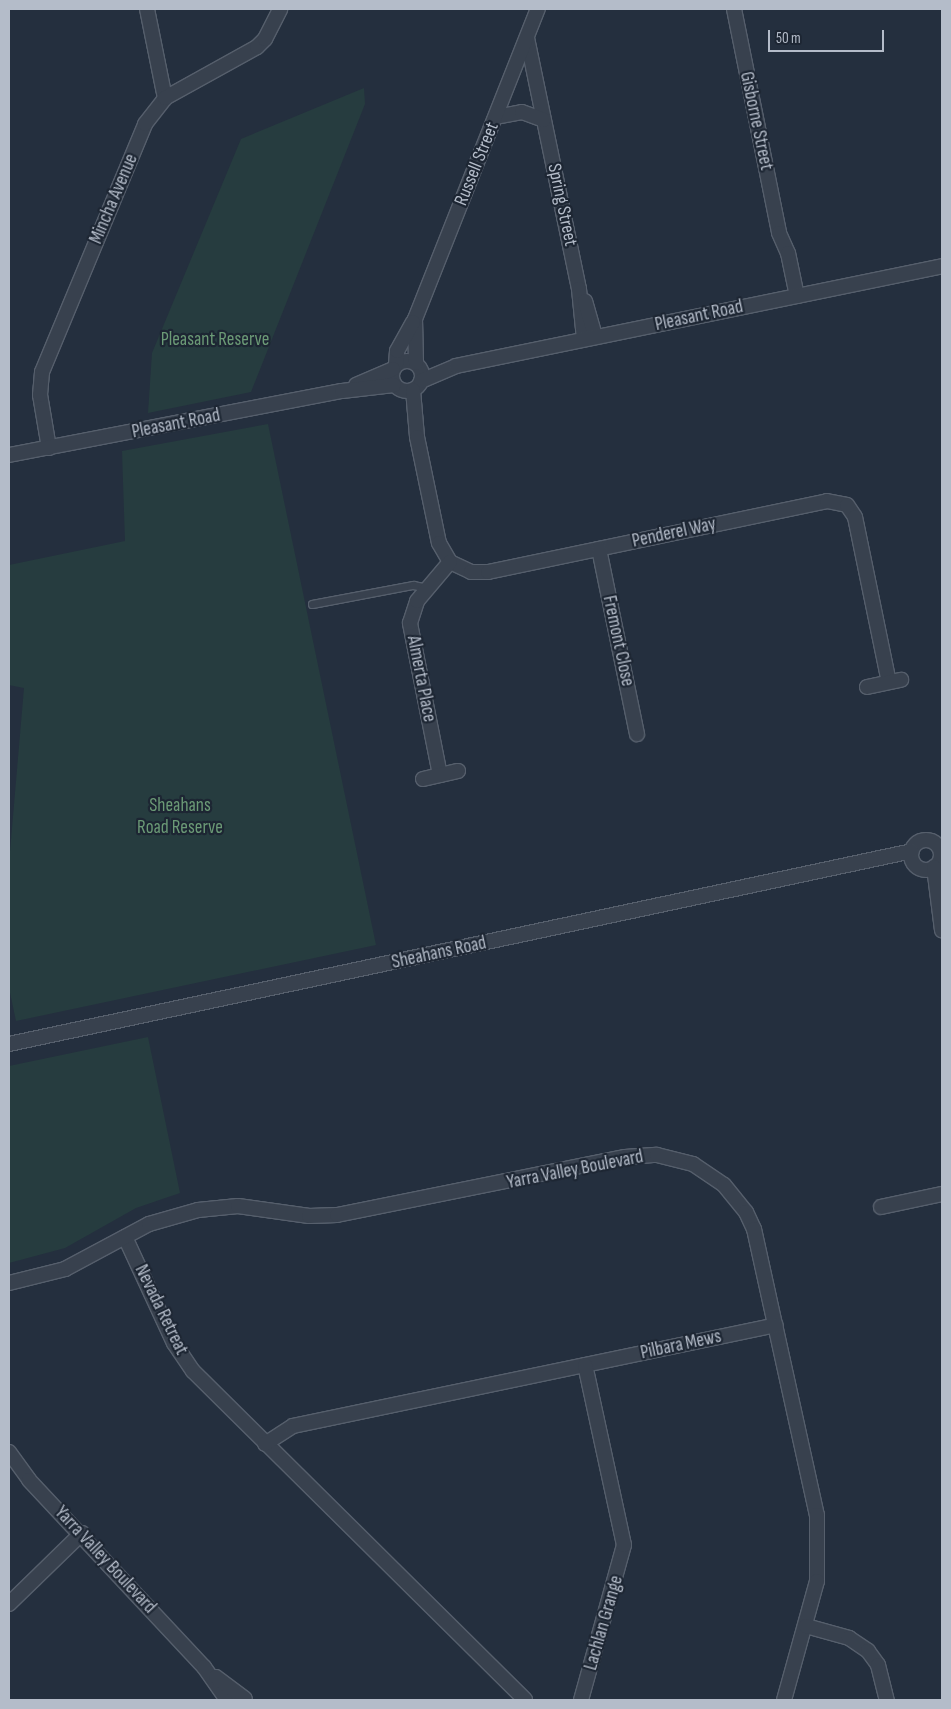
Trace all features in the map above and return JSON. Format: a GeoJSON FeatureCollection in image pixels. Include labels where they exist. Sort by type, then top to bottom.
{"type":"FeatureCollection","features":[{"type":"Feature","properties":{"kind":"street"},"geometry":{"type":"LineString","coordinates":[[147,9],[165,98]]}},
{"type":"Feature","properties":{"kind":"street","name":"Mincha Avenue"},"geometry":{"type":"LineString","coordinates":[[50,448],[40,385],[46,360],[145,124],[165,98],[249,54],[265,39],[280,9]]}},
{"type":"Feature","properties":{"kind":"street","name":"Russell Street"},"geometry":{"type":"LineString","coordinates":[[407,386],[394,367],[397,351],[415,319],[538,9]]}},
{"type":"Feature","properties":{"kind":"street","name":"Gisborne Street"},"geometry":{"type":"LineString","coordinates":[[734,9],[779,233],[779,254],[792,297]]}},
{"type":"Feature","properties":{"kind":"street","name":"Spring Street"},"geometry":{"type":"LineString","coordinates":[[527,37],[590,338]]}},
{"type":"Feature","properties":{"kind":"street"},"geometry":{"type":"LineString","coordinates":[[496,117],[522,112],[544,120]]}},
{"type":"Feature","properties":{"kind":"street","name":"Pleasant Road"},"geometry":{"type":"LineString","coordinates":[[9,455],[342,391],[407,386],[456,366],[942,266]]}},
{"type":"Feature","properties":{"kind":"street","name":"Russell Street"},"geometry":{"type":"LineString","coordinates":[[407,386],[417,364],[415,319]]}},
{"type":"Feature","properties":{"kind":"street","name":"Pleasant Road"},"geometry":{"type":"LineString","coordinates":[[342,391],[408,360],[417,364],[456,366]]}},
{"type":"Feature","properties":{"kind":"street"},"geometry":{"type":"LineString","coordinates":[[407,386],[440,543],[450,562]]}},
{"type":"Feature","properties":{"kind":"street","name":"Penderel Way"},"geometry":{"type":"LineString","coordinates":[[450,562],[461,569],[478,573],[827,501],[847,505],[855,517],[895,681],[867,687]]}},
{"type":"Feature","properties":{"kind":"street","name":"Fremont Close"},"geometry":{"type":"LineString","coordinates":[[599,549],[637,734]]}},
{"type":"Feature","properties":{"kind":"street","name":"Almerta Place"},"geometry":{"type":"LineString","coordinates":[[440,775],[410,623],[413,607],[450,562]]}},
{"type":"Feature","properties":{"kind":"street"},"geometry":{"type":"LineString","coordinates":[[423,779],[458,771]]}},
{"type":"Feature","properties":{"kind":"street","name":"Sheahans Road"},"geometry":{"type":"LineString","coordinates":[[9,1044],[870,862],[912,851],[921,841],[931,840],[934,859],[870,862]]}},
{"type":"Feature","properties":{"kind":"street"},"geometry":{"type":"LineString","coordinates":[[912,851],[934,859],[938,911],[942,930]]}},
{"type":"Feature","properties":{"kind":"street","name":"Yarra Valley Boulevard"},"geometry":{"type":"LineString","coordinates":[[13,1284],[82,1262],[125,1237],[161,1220],[198,1210],[238,1206],[309,1216],[337,1216],[625,1157],[657,1155],[693,1164],[717,1179],[737,1199],[754,1229],[776,1325],[819,1536],[817,1581],[784,1700]]}},
{"type":"Feature","properties":{"kind":"street"},"geometry":{"type":"LineString","coordinates":[[881,1207],[942,1194]]}},
{"type":"Feature","properties":{"kind":"street","name":"Nevada Retreat"},"geometry":{"type":"LineString","coordinates":[[125,1237],[182,1356],[205,1385],[525,1700]]}},
{"type":"Feature","properties":{"kind":"street","name":"Pilbara Mews"},"geometry":{"type":"LineString","coordinates":[[265,1444],[292,1426],[776,1325]]}},
{"type":"Feature","properties":{"kind":"street","name":"Lachlan Grange"},"geometry":{"type":"LineString","coordinates":[[581,1700],[624,1546],[585,1365]]}},
{"type":"Feature","properties":{"kind":"street","name":"Yarra Valley Boulevard"},"geometry":{"type":"LineString","coordinates":[[9,1452],[29,1480],[82,1533],[204,1667],[227,1700]]}},
{"type":"Feature","properties":{"kind":"street"},"geometry":{"type":"LineString","coordinates":[[9,1604],[82,1533]]}},
{"type":"Feature","properties":{"kind":"street"},"geometry":{"type":"LineString","coordinates":[[806,1626],[849,1638],[868,1651],[878,1665],[886,1700]]}},
{"type":"Feature","properties":{"kind":"street","name":"Yarra Valley Boulevard"},"geometry":{"type":"LineString","coordinates":[[204,1667],[248,1700]]}},
{"type":"Feature","properties":{"kind":"lane"},"geometry":{"type":"LineString","coordinates":[[312,604],[413,585],[428,588]]}},
{"type":"Feature","properties":{"kind":"green space","name":"Pleasant Reserve"},"geometry":{"type":"Polygon","coordinates":[[[364,88],[365,104],[251,392],[148,413],[152,353],[241,139],[364,88]]]}},
{"type":"Feature","properties":{"kind":"green space","name":"Sheahans Road Reserve"},"geometry":{"type":"Polygon","coordinates":[[[268,424],[376,945],[16,1021],[9,988],[9,863],[24,688],[9,685],[9,565],[125,541],[122,451],[268,424]]]}},
{"type":"Feature","properties":{"kind":"green space"},"geometry":{"type":"Polygon","coordinates":[[[148,1037],[180,1193],[136,1208],[65,1248],[9,1263],[9,1066],[148,1037]]]}}]}
